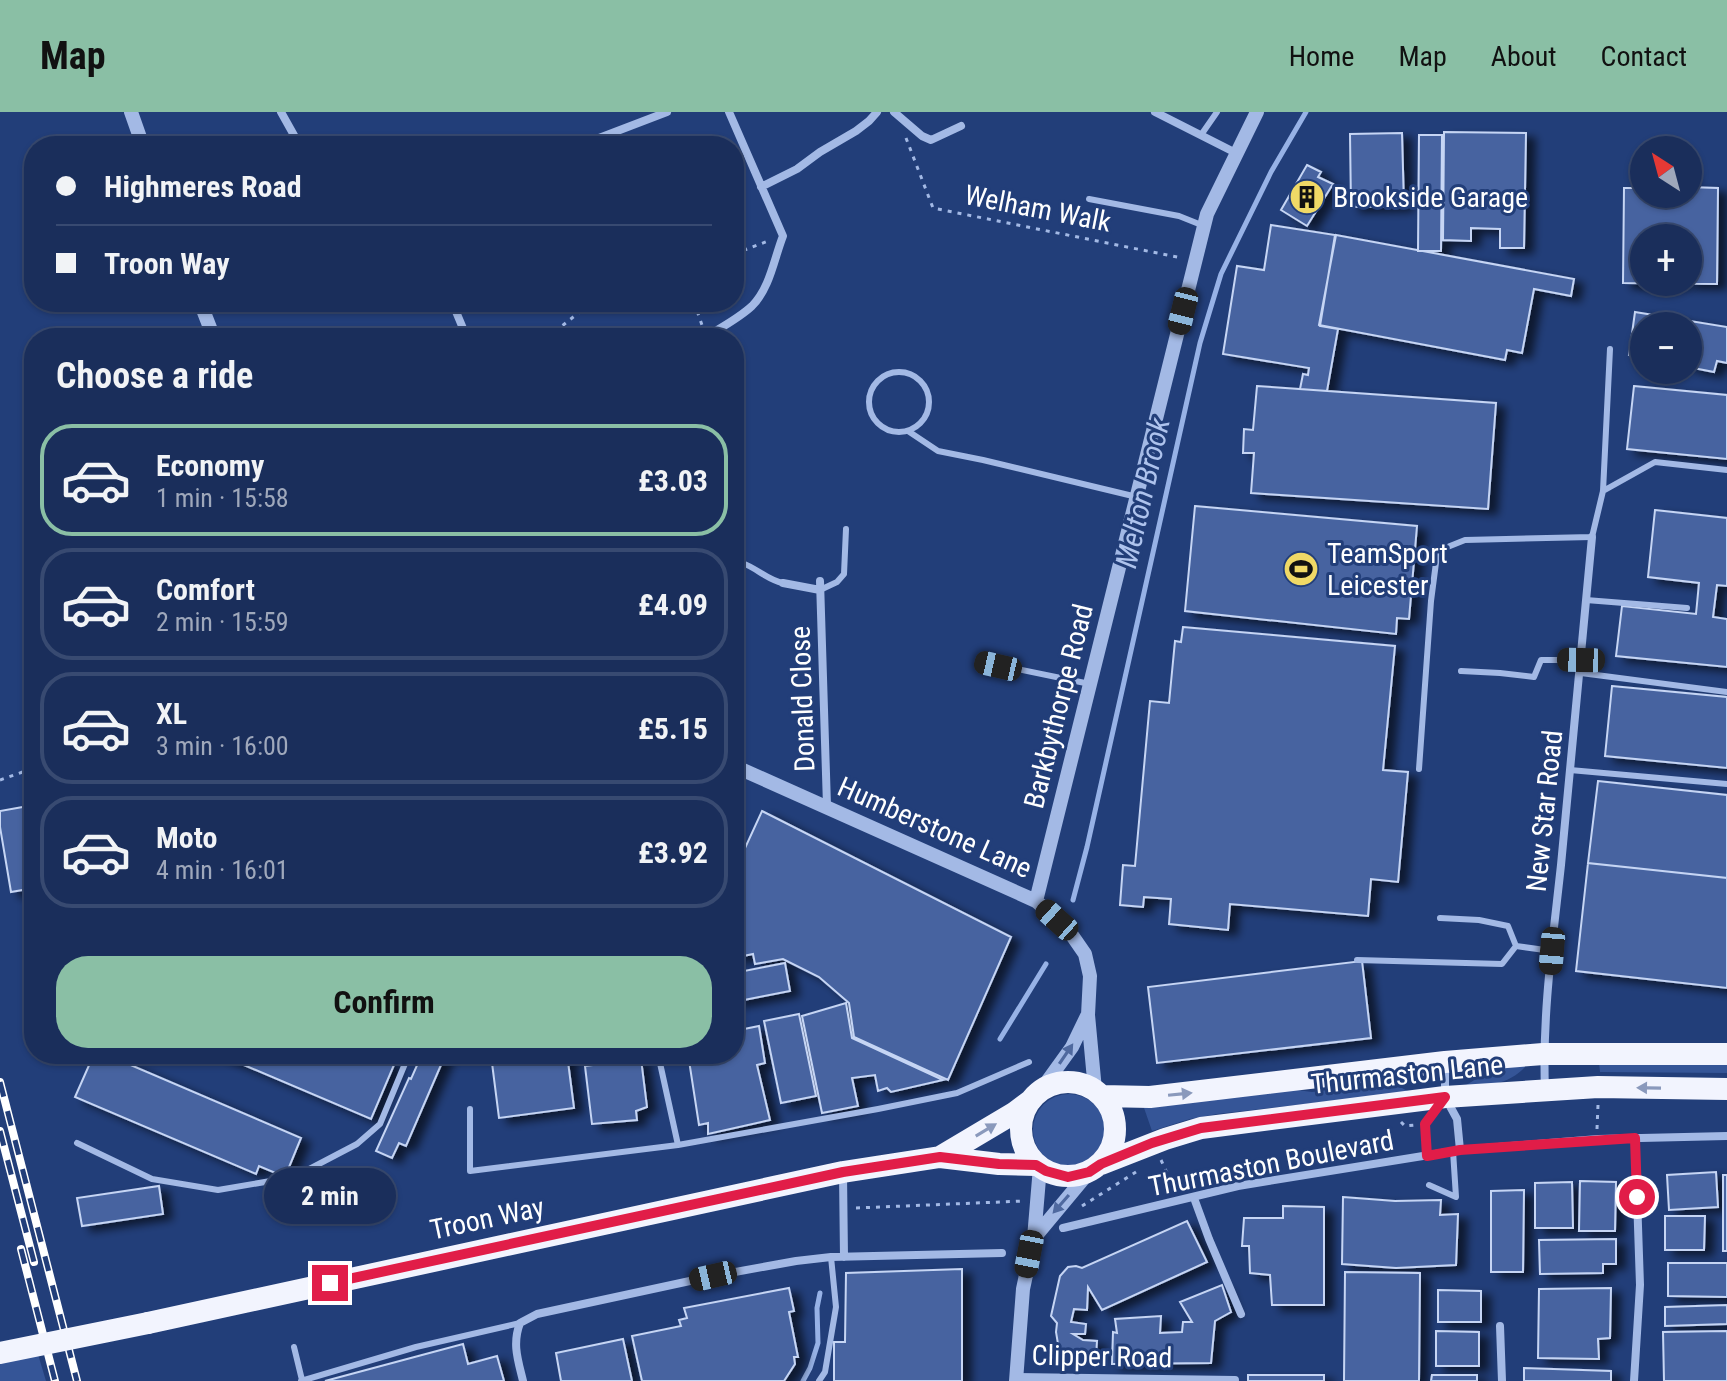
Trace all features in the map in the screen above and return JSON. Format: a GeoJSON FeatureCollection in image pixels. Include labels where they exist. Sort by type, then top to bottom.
{"type":"FeatureCollection","features":[{"type":"Feature","properties":{"kind":"highway","name":"Thurmaston Lane"},"geometry":{"type":"LineString","coordinates":[[1099,1093],[1150,1097],[1445,1062],[1543,1054],[1727,1054]]}},
{"type":"Feature","properties":{"kind":"highway"},"geometry":{"type":"LineString","coordinates":[[1068,1082],[1082,1084],[1099,1093],[1111,1108],[1115,1138],[1110,1152],[1095,1168],[1068,1177],[1056,1175],[1038,1166],[1027,1154],[1021,1127],[1024,1113],[1036,1096],[1054,1084],[1068,1082]]}},
{"type":"Feature","properties":{"kind":"highway","name":"Thurmaston Lane"},"geometry":{"type":"LineString","coordinates":[[1095,1168],[1152,1143],[1201,1128],[1445,1097],[1598,1087],[1727,1089]]}},
{"type":"Feature","properties":{"kind":"highway","name":"Troon Way"},"geometry":{"type":"LineString","coordinates":[[940,1157],[1014,1113],[1036,1096]]}},
{"type":"Feature","properties":{"kind":"highway","name":"Troon Way"},"geometry":{"type":"LineString","coordinates":[[0,1353],[843,1172],[940,1157],[1038,1166]]}},
{"type":"Feature","properties":{"kind":"street"},"geometry":{"type":"LineString","coordinates":[[131,112],[139,136]]}},
{"type":"Feature","properties":{"kind":"street"},"geometry":{"type":"LineString","coordinates":[[281,112],[294,136]]}},
{"type":"Feature","properties":{"kind":"street"},"geometry":{"type":"LineString","coordinates":[[606,136],[667,112]]}},
{"type":"Feature","properties":{"kind":"street"},"geometry":{"type":"LineString","coordinates":[[729,112],[739,136]]}},
{"type":"Feature","properties":{"kind":"street"},"geometry":{"type":"LineString","coordinates":[[761,187],[797,169],[856,131],[877,112]]}},
{"type":"Feature","properties":{"kind":"street"},"geometry":{"type":"LineString","coordinates":[[894,112],[931,140],[961,126]]}},
{"type":"Feature","properties":{"kind":"street"},"geometry":{"type":"LineString","coordinates":[[1155,112],[1236,153]]}},
{"type":"Feature","properties":{"kind":"street","name":"Barkbythorpe Road"},"geometry":{"type":"LineString","coordinates":[[1036,901],[1207,214],[1257,112]]}},
{"type":"Feature","properties":{"kind":"street"},"geometry":{"type":"LineString","coordinates":[[720,328],[755,304],[764,289],[783,236],[744,147]]}},
{"type":"Feature","properties":{"kind":"street","name":"New Star Road"},"geometry":{"type":"LineString","coordinates":[[1545,1090],[1543,1054],[1592,537]]}},
{"type":"Feature","properties":{"kind":"street","name":"Donald Close"},"geometry":{"type":"LineString","coordinates":[[783,583],[820,586],[827,806]]}},
{"type":"Feature","properties":{"kind":"street","name":"Humberstone Lane"},"geometry":{"type":"LineString","coordinates":[[744,770],[1036,901],[1067,928],[1085,954],[1090,976],[1088,1015],[1099,1093]]}},
{"type":"Feature","properties":{"kind":"street","name":"Humberstone Lane"},"geometry":{"type":"LineString","coordinates":[[1036,1096],[1072,1047],[1088,1015]]}},
{"type":"Feature","properties":{"kind":"street"},"geometry":{"type":"LineString","coordinates":[[1445,1062],[1445,1097],[1457,1119],[1456,1151]]}},
{"type":"Feature","properties":{"kind":"street"},"geometry":{"type":"LineString","coordinates":[[1427,1156],[1425,1124],[1445,1097]]}},
{"type":"Feature","properties":{"kind":"street","name":"Thurmaston Boulevard"},"geometry":{"type":"LineString","coordinates":[[1063,1228],[1238,1186],[1456,1151],[1635,1138],[1727,1136]]}},
{"type":"Feature","properties":{"kind":"street"},"geometry":{"type":"LineString","coordinates":[[1634,1381],[1640,1285],[1635,1138]]}},
{"type":"Feature","properties":{"kind":"street"},"geometry":{"type":"LineString","coordinates":[[1017,1379],[1023,1289],[1034,1238],[1038,1166]]}},
{"type":"Feature","properties":{"kind":"street"},"geometry":{"type":"LineString","coordinates":[[1034,1238],[1095,1168]]}},
{"type":"Feature","properties":{"kind":"street"},"geometry":{"type":"LineString","coordinates":[[843,1172],[844,1257]]}},
{"type":"Feature","properties":{"kind":"street"},"geometry":{"type":"LineString","coordinates":[[1194,1198],[1241,1314]]}},
{"type":"Feature","properties":{"kind":"street"},"geometry":{"type":"LineString","coordinates":[[523,1381],[515,1335],[520,1323],[537,1314],[796,1261],[831,1257],[1002,1253]]}},
{"type":"Feature","properties":{"kind":"street"},"geometry":{"type":"LineString","coordinates":[[1500,1326],[1502,1381]]}},
{"type":"Feature","properties":{"kind":"street","name":"Clipper Road"},"geometry":{"type":"LineString","coordinates":[[1017,1379],[1235,1380]]}},
{"type":"Feature","properties":{"kind":"lane"},"geometry":{"type":"LineString","coordinates":[[1201,135],[1217,112]]}},
{"type":"Feature","properties":{"kind":"lane"},"geometry":{"type":"LineString","coordinates":[[1089,199],[1179,216],[1204,226]]}},
{"type":"Feature","properties":{"kind":"lane"},"geometry":{"type":"LineString","coordinates":[[1419,769],[1437,555],[1465,540],[1592,537],[1603,491],[1610,349]]}},
{"type":"Feature","properties":{"kind":"lane"},"geometry":{"type":"LineString","coordinates":[[908,431],[925,419],[929,410],[927,390],[913,375],[903,372],[884,376],[871,391],[869,401],[874,419],[889,431],[908,431],[938,451],[1137,497]]}},
{"type":"Feature","properties":{"kind":"lane"},"geometry":{"type":"LineString","coordinates":[[1603,491],[1655,462],[1727,470]]}},
{"type":"Feature","properties":{"kind":"lane"},"geometry":{"type":"LineString","coordinates":[[820,586],[837,582],[844,574],[846,529]]}},
{"type":"Feature","properties":{"kind":"lane"},"geometry":{"type":"LineString","coordinates":[[744,564],[783,583]]}},
{"type":"Feature","properties":{"kind":"lane"},"geometry":{"type":"LineString","coordinates":[[1586,600],[1687,608]]}},
{"type":"Feature","properties":{"kind":"lane"},"geometry":{"type":"LineString","coordinates":[[1461,671],[1534,677],[1541,660],[1581,660]]}},
{"type":"Feature","properties":{"kind":"lane"},"geometry":{"type":"LineString","coordinates":[[978,661],[1090,684]]}},
{"type":"Feature","properties":{"kind":"lane"},"geometry":{"type":"LineString","coordinates":[[1581,673],[1727,692]]}},
{"type":"Feature","properties":{"kind":"lane"},"geometry":{"type":"LineString","coordinates":[[1570,770],[1727,784]]}},
{"type":"Feature","properties":{"kind":"lane"},"geometry":{"type":"LineString","coordinates":[[1440,918],[1479,920],[1508,926],[1516,946]]}},
{"type":"Feature","properties":{"kind":"lane"},"geometry":{"type":"LineString","coordinates":[[1516,946],[1552,951]]}},
{"type":"Feature","properties":{"kind":"lane"},"geometry":{"type":"LineString","coordinates":[[1357,960],[1502,964],[1516,946]]}},
{"type":"Feature","properties":{"kind":"lane"},"geometry":{"type":"LineString","coordinates":[[470,1109],[470,1171],[678,1145],[878,1109],[957,1093],[1029,1062]]}},
{"type":"Feature","properties":{"kind":"lane"},"geometry":{"type":"LineString","coordinates":[[77,1143],[152,1179],[218,1190],[294,1177],[357,1144],[380,1124],[405,1064]]}},
{"type":"Feature","properties":{"kind":"lane"},"geometry":{"type":"LineString","coordinates":[[660,1064],[678,1145]]}},
{"type":"Feature","properties":{"kind":"lane"},"geometry":{"type":"LineString","coordinates":[[1429,1185],[1456,1197],[1456,1151]]}},
{"type":"Feature","properties":{"kind":"lane"},"geometry":{"type":"LineString","coordinates":[[819,1381],[825,1372],[836,1307],[831,1257]]}},
{"type":"Feature","properties":{"kind":"lane"},"geometry":{"type":"LineString","coordinates":[[294,1347],[301,1381],[416,1347],[520,1323]]}},
{"type":"Feature","properties":{"kind":"path","name":"Welham Walk"},"geometry":{"type":"LineString","coordinates":[[902,127],[933,208],[1195,261]]}},
{"type":"Feature","properties":{"kind":"path"},"geometry":{"type":"LineString","coordinates":[[744,250],[783,236]]}},
{"type":"Feature","properties":{"kind":"path"},"geometry":{"type":"LineString","coordinates":[[560,328],[580,312]]}},
{"type":"Feature","properties":{"kind":"path"},"geometry":{"type":"LineString","coordinates":[[0,780],[24,772]]}},
{"type":"Feature","properties":{"kind":"path"},"geometry":{"type":"LineString","coordinates":[[1597,1117],[1598,1105]]}},
{"type":"Feature","properties":{"kind":"path"},"geometry":{"type":"LineString","coordinates":[[1160,1157],[1179,1200]]}},
{"type":"Feature","properties":{"kind":"path"},"geometry":{"type":"LineString","coordinates":[[1079,1208],[1136,1172]]}},
{"type":"Feature","properties":{"kind":"path"},"geometry":{"type":"LineString","coordinates":[[844,1209],[1037,1200]]}},
{"type":"Feature","properties":{"kind":"shaded area"},"geometry":{"type":"Polygon","coordinates":[[[1599,1063],[1727,1063],[1727,1073],[1600,1072],[1599,1063]]]}},
{"type":"Feature","properties":{"kind":"shaded area"},"geometry":{"type":"Polygon","coordinates":[[[1525,1067],[1518,1073],[1504,1081],[1463,1087],[1494,1068],[1525,1067]]]}},
{"type":"Feature","properties":{"kind":"shaded area"},"geometry":{"type":"Polygon","coordinates":[[[1378,1084],[1409,1092],[1217,1114],[1152,1131],[1143,1105],[1289,1089],[1312,1092],[1378,1084]]]}},
{"type":"Feature","properties":{"kind":"shaded area"},"geometry":{"type":"Polygon","coordinates":[[[1069,1094],[1089,1100],[1099,1110],[1105,1130],[1099,1150],[1089,1160],[1069,1166],[1049,1160],[1039,1150],[1033,1130],[1039,1110],[1049,1100],[1069,1094]]]}},
{"type":"Feature","properties":{"kind":"shaded area"},"geometry":{"type":"Polygon","coordinates":[[[37,1351],[46,1381],[0,1381],[0,1358],[37,1351]]]}},
{"type":"Feature","properties":{"kind":"building"},"geometry":{"type":"Polygon","coordinates":[[[1444,132],[1526,133],[1524,248],[1500,248],[1500,229],[1471,228],[1471,241],[1443,240],[1444,132]]]}},
{"type":"Feature","properties":{"kind":"building"},"geometry":{"type":"Polygon","coordinates":[[[1402,133],[1404,206],[1351,207],[1350,134],[1402,133]]]}},
{"type":"Feature","properties":{"kind":"building"},"geometry":{"type":"Polygon","coordinates":[[[1419,135],[1442,135],[1441,251],[1418,251],[1419,135]]]}},
{"type":"Feature","properties":{"kind":"building","name":"Brookside Garage"},"geometry":{"type":"Polygon","coordinates":[[[1307,165],[1321,172],[1318,177],[1333,184],[1307,226],[1281,210],[1307,165]]]}},
{"type":"Feature","properties":{"kind":"building"},"geometry":{"type":"Polygon","coordinates":[[[1702,187],[1718,188],[1717,284],[1702,284],[1702,224],[1630,224],[1630,283],[1623,283],[1624,188],[1630,188],[1630,208],[1702,208],[1702,187]]]}},
{"type":"Feature","properties":{"kind":"building"},"geometry":{"type":"Polygon","coordinates":[[[1271,225],[1335,235],[1320,326],[1338,329],[1327,391],[1300,389],[1303,374],[1308,375],[1309,368],[1223,354],[1237,266],[1264,270],[1271,225]]]}},
{"type":"Feature","properties":{"kind":"building"},"geometry":{"type":"Polygon","coordinates":[[[1336,235],[1574,279],[1571,296],[1534,289],[1522,353],[1507,350],[1505,360],[1319,325],[1336,235]]]}},
{"type":"Feature","properties":{"kind":"building"},"geometry":{"type":"Polygon","coordinates":[[[1702,323],[1727,327],[1727,363],[1717,361],[1714,372],[1702,370],[1702,323]]]}},
{"type":"Feature","properties":{"kind":"building"},"geometry":{"type":"Polygon","coordinates":[[[1257,386],[1496,403],[1488,509],[1251,493],[1254,453],[1243,453],[1244,429],[1253,430],[1257,386]]]}},
{"type":"Feature","properties":{"kind":"building"},"geometry":{"type":"Polygon","coordinates":[[[1634,386],[1727,395],[1727,459],[1627,449],[1634,386]]]}},
{"type":"Feature","properties":{"kind":"building","name":"TeamSport Leicester"},"geometry":{"type":"Polygon","coordinates":[[[1195,506],[1417,526],[1409,619],[1397,618],[1396,634],[1185,611],[1195,506]]]}},
{"type":"Feature","properties":{"kind":"building"},"geometry":{"type":"Polygon","coordinates":[[[1655,510],[1727,518],[1727,586],[1717,585],[1713,617],[1727,619],[1727,667],[1616,656],[1622,606],[1696,614],[1699,583],[1648,577],[1655,510]]]}},
{"type":"Feature","properties":{"kind":"building"},"geometry":{"type":"Polygon","coordinates":[[[1183,627],[1395,646],[1383,770],[1408,772],[1398,882],[1371,879],[1368,916],[1230,904],[1228,930],[1169,924],[1171,899],[1144,897],[1143,907],[1120,905],[1123,865],[1135,866],[1150,701],[1169,703],[1175,641],[1181,642],[1183,627]]]}},
{"type":"Feature","properties":{"kind":"building"},"geometry":{"type":"Polygon","coordinates":[[[1612,686],[1727,697],[1727,768],[1605,756],[1612,686]]]}},
{"type":"Feature","properties":{"kind":"building"},"geometry":{"type":"Polygon","coordinates":[[[1598,781],[1727,795],[1727,878],[1588,863],[1598,781]]]}},
{"type":"Feature","properties":{"kind":"building"},"geometry":{"type":"Polygon","coordinates":[[[24,807],[24,890],[11,892],[0,811],[24,807]]]}},
{"type":"Feature","properties":{"kind":"building"},"geometry":{"type":"Polygon","coordinates":[[[762,811],[1011,937],[948,1080],[854,1037],[849,1003],[819,977],[783,959],[755,964],[753,954],[744,956],[744,850],[762,811]]]}},
{"type":"Feature","properties":{"kind":"building"},"geometry":{"type":"Polygon","coordinates":[[[1588,863],[1727,878],[1727,988],[1576,971],[1588,863]]]}},
{"type":"Feature","properties":{"kind":"building"},"geometry":{"type":"Polygon","coordinates":[[[1362,961],[1371,1038],[1157,1063],[1148,987],[1362,961]]]}},
{"type":"Feature","properties":{"kind":"building"},"geometry":{"type":"Polygon","coordinates":[[[785,963],[790,991],[744,1000],[744,971],[785,963]]]}},
{"type":"Feature","properties":{"kind":"building"},"geometry":{"type":"Polygon","coordinates":[[[846,1003],[852,1038],[943,1080],[891,1092],[887,1088],[878,1091],[875,1075],[852,1078],[858,1106],[822,1113],[802,1016],[846,1003]]]}},
{"type":"Feature","properties":{"kind":"building"},"geometry":{"type":"Polygon","coordinates":[[[799,1014],[816,1096],[781,1103],[764,1021],[799,1014]]]}},
{"type":"Feature","properties":{"kind":"building"},"geometry":{"type":"Polygon","coordinates":[[[759,1026],[765,1063],[757,1065],[770,1120],[708,1134],[708,1123],[699,1125],[690,1064],[744,1064],[744,1029],[759,1026]]]}},
{"type":"Feature","properties":{"kind":"building"},"geometry":{"type":"Polygon","coordinates":[[[90,1064],[128,1064],[301,1138],[285,1177],[259,1166],[256,1174],[75,1097],[90,1064]]]}},
{"type":"Feature","properties":{"kind":"building"},"geometry":{"type":"Polygon","coordinates":[[[242,1064],[392,1064],[394,1065],[371,1119],[242,1064]]]}},
{"type":"Feature","properties":{"kind":"building"},"geometry":{"type":"Polygon","coordinates":[[[418,1064],[441,1064],[406,1146],[399,1143],[392,1158],[376,1151],[418,1064]]]}},
{"type":"Feature","properties":{"kind":"building"},"geometry":{"type":"Polygon","coordinates":[[[492,1064],[568,1064],[574,1108],[499,1118],[492,1064]]]}},
{"type":"Feature","properties":{"kind":"building"},"geometry":{"type":"Polygon","coordinates":[[[642,1064],[647,1107],[636,1111],[637,1120],[592,1124],[585,1066],[642,1064]]]}},
{"type":"Feature","properties":{"kind":"building"},"geometry":{"type":"Polygon","coordinates":[[[1716,1172],[1718,1207],[1669,1210],[1667,1175],[1716,1172]]]}},
{"type":"Feature","properties":{"kind":"building"},"geometry":{"type":"Polygon","coordinates":[[[1723,1175],[1727,1175],[1727,1251],[1723,1251],[1723,1175]]]}},
{"type":"Feature","properties":{"kind":"building"},"geometry":{"type":"Polygon","coordinates":[[[1580,1181],[1616,1182],[1615,1231],[1579,1231],[1580,1181]]]}},
{"type":"Feature","properties":{"kind":"building"},"geometry":{"type":"Polygon","coordinates":[[[1572,1182],[1573,1228],[1535,1228],[1535,1183],[1572,1182]]]}},
{"type":"Feature","properties":{"kind":"building"},"geometry":{"type":"Polygon","coordinates":[[[159,1186],[163,1214],[82,1226],[77,1198],[159,1186]]]}},
{"type":"Feature","properties":{"kind":"building"},"geometry":{"type":"Polygon","coordinates":[[[1524,1190],[1523,1272],[1491,1272],[1491,1191],[1524,1190]]]}},
{"type":"Feature","properties":{"kind":"building"},"geometry":{"type":"Polygon","coordinates":[[[1343,1197],[1395,1201],[1441,1200],[1440,1215],[1458,1214],[1456,1265],[1396,1268],[1342,1264],[1343,1197]]]}},
{"type":"Feature","properties":{"kind":"building"},"geometry":{"type":"Polygon","coordinates":[[[1283,1206],[1324,1207],[1324,1305],[1272,1305],[1270,1275],[1250,1273],[1249,1246],[1242,1246],[1244,1218],[1283,1218],[1283,1206]]]}},
{"type":"Feature","properties":{"kind":"building"},"geometry":{"type":"Polygon","coordinates":[[[1665,1216],[1705,1216],[1704,1250],[1665,1250],[1665,1216]]]}},
{"type":"Feature","properties":{"kind":"building"},"geometry":{"type":"Polygon","coordinates":[[[1187,1221],[1207,1262],[1102,1310],[1088,1287],[1087,1310],[1074,1309],[1071,1322],[1086,1324],[1085,1334],[1073,1334],[1083,1340],[1097,1341],[1096,1356],[1059,1350],[1057,1323],[1051,1316],[1060,1276],[1068,1267],[1082,1268],[1187,1221]]]}},
{"type":"Feature","properties":{"kind":"building"},"geometry":{"type":"Polygon","coordinates":[[[1616,1239],[1616,1264],[1603,1264],[1603,1273],[1540,1274],[1539,1240],[1616,1239]]]}},
{"type":"Feature","properties":{"kind":"building"},"geometry":{"type":"Polygon","coordinates":[[[1668,1263],[1727,1263],[1727,1297],[1668,1296],[1668,1263]]]}},
{"type":"Feature","properties":{"kind":"building"},"geometry":{"type":"Polygon","coordinates":[[[962,1269],[962,1381],[834,1381],[834,1342],[845,1342],[846,1273],[962,1269]]]}},
{"type":"Feature","properties":{"kind":"building"},"geometry":{"type":"Polygon","coordinates":[[[1345,1272],[1420,1273],[1419,1381],[1344,1381],[1345,1272]]]}},
{"type":"Feature","properties":{"kind":"building"},"geometry":{"type":"Polygon","coordinates":[[[1222,1285],[1231,1312],[1215,1321],[1211,1363],[1112,1364],[1113,1332],[1117,1333],[1115,1319],[1161,1316],[1160,1333],[1182,1332],[1183,1322],[1192,1322],[1180,1302],[1222,1285]]]}},
{"type":"Feature","properties":{"kind":"building"},"geometry":{"type":"Polygon","coordinates":[[[789,1288],[794,1311],[789,1312],[798,1357],[794,1357],[795,1364],[784,1381],[642,1381],[632,1336],[681,1326],[679,1320],[687,1318],[684,1308],[789,1288]]]}},
{"type":"Feature","properties":{"kind":"building"},"geometry":{"type":"Polygon","coordinates":[[[1611,1288],[1610,1338],[1598,1339],[1599,1359],[1538,1358],[1539,1289],[1611,1288]]]}},
{"type":"Feature","properties":{"kind":"building"},"geometry":{"type":"Polygon","coordinates":[[[1438,1290],[1481,1291],[1481,1322],[1438,1322],[1438,1290]]]}},
{"type":"Feature","properties":{"kind":"building"},"geometry":{"type":"Polygon","coordinates":[[[1727,1305],[1727,1324],[1665,1326],[1665,1307],[1727,1305]]]}},
{"type":"Feature","properties":{"kind":"building"},"geometry":{"type":"Polygon","coordinates":[[[1436,1331],[1479,1332],[1479,1366],[1436,1366],[1436,1331]]]}},
{"type":"Feature","properties":{"kind":"building"},"geometry":{"type":"Polygon","coordinates":[[[1727,1331],[1727,1381],[1664,1381],[1663,1332],[1727,1331]]]}},
{"type":"Feature","properties":{"kind":"building"},"geometry":{"type":"Polygon","coordinates":[[[623,1339],[632,1381],[561,1381],[556,1353],[623,1339]]]}},
{"type":"Feature","properties":{"kind":"building"},"geometry":{"type":"Polygon","coordinates":[[[463,1344],[468,1364],[497,1356],[504,1381],[325,1381],[463,1344]]]}},
{"type":"Feature","properties":{"kind":"building"},"geometry":{"type":"Polygon","coordinates":[[[1524,1368],[1611,1371],[1611,1381],[1524,1381],[1524,1368]]]}},
{"type":"Feature","properties":{"kind":"building"},"geometry":{"type":"Polygon","coordinates":[[[1248,1375],[1324,1375],[1324,1381],[1248,1381],[1248,1375]]]}},
{"type":"Feature","properties":{"kind":"building"},"geometry":{"type":"Polygon","coordinates":[[[1432,1375],[1477,1375],[1477,1381],[1431,1381],[1432,1375]]]}},
{"type":"Feature","properties":{"kind":"waterway","name":"Melton Brook"},"geometry":{"type":"LineString","coordinates":[[1073,900],[1200,343],[1221,274],[1271,172],[1306,112]]}},
{"type":"Feature","properties":{"kind":"waterway","name":"Melton Brook"},"geometry":{"type":"LineString","coordinates":[[1000,1039],[1046,964]]}},
{"type":"Feature","properties":{"kind":"waterway","name":"Melton Brook"},"geometry":{"type":"LineString","coordinates":[[803,1381],[818,1343],[820,1293]]}},
{"type":"Feature","properties":{"kind":"railway"},"geometry":{"type":"LineString","coordinates":[[0,1082],[77,1381]]}},
{"type":"Feature","properties":{"kind":"railway"},"geometry":{"type":"LineString","coordinates":[[0,1131],[34,1262]]}},
{"type":"Feature","properties":{"kind":"railway"},"geometry":{"type":"LineString","coordinates":[[21,1249],[55,1381]]}},
{"type":"Feature","properties":{"kind":"place","name":"Brookside Garage"},"geometry":{"type":"Point","coordinates":[1307,197]}},
{"type":"Feature","properties":{"kind":"place","name":"TeamSport Leicester"},"geometry":{"type":"Point","coordinates":[1301,569]}},
{"type":"Feature","properties":{"kind":"route"},"geometry":{"type":"LineString","coordinates":[[330,1283],[843,1172],[940,1157],[1036,1165],[1068,1177],[1089,1172],[1152,1143],[1201,1128],[1445,1097],[1425,1124],[1427,1156],[1460,1150],[1635,1138],[1637,1197]]}}]}
